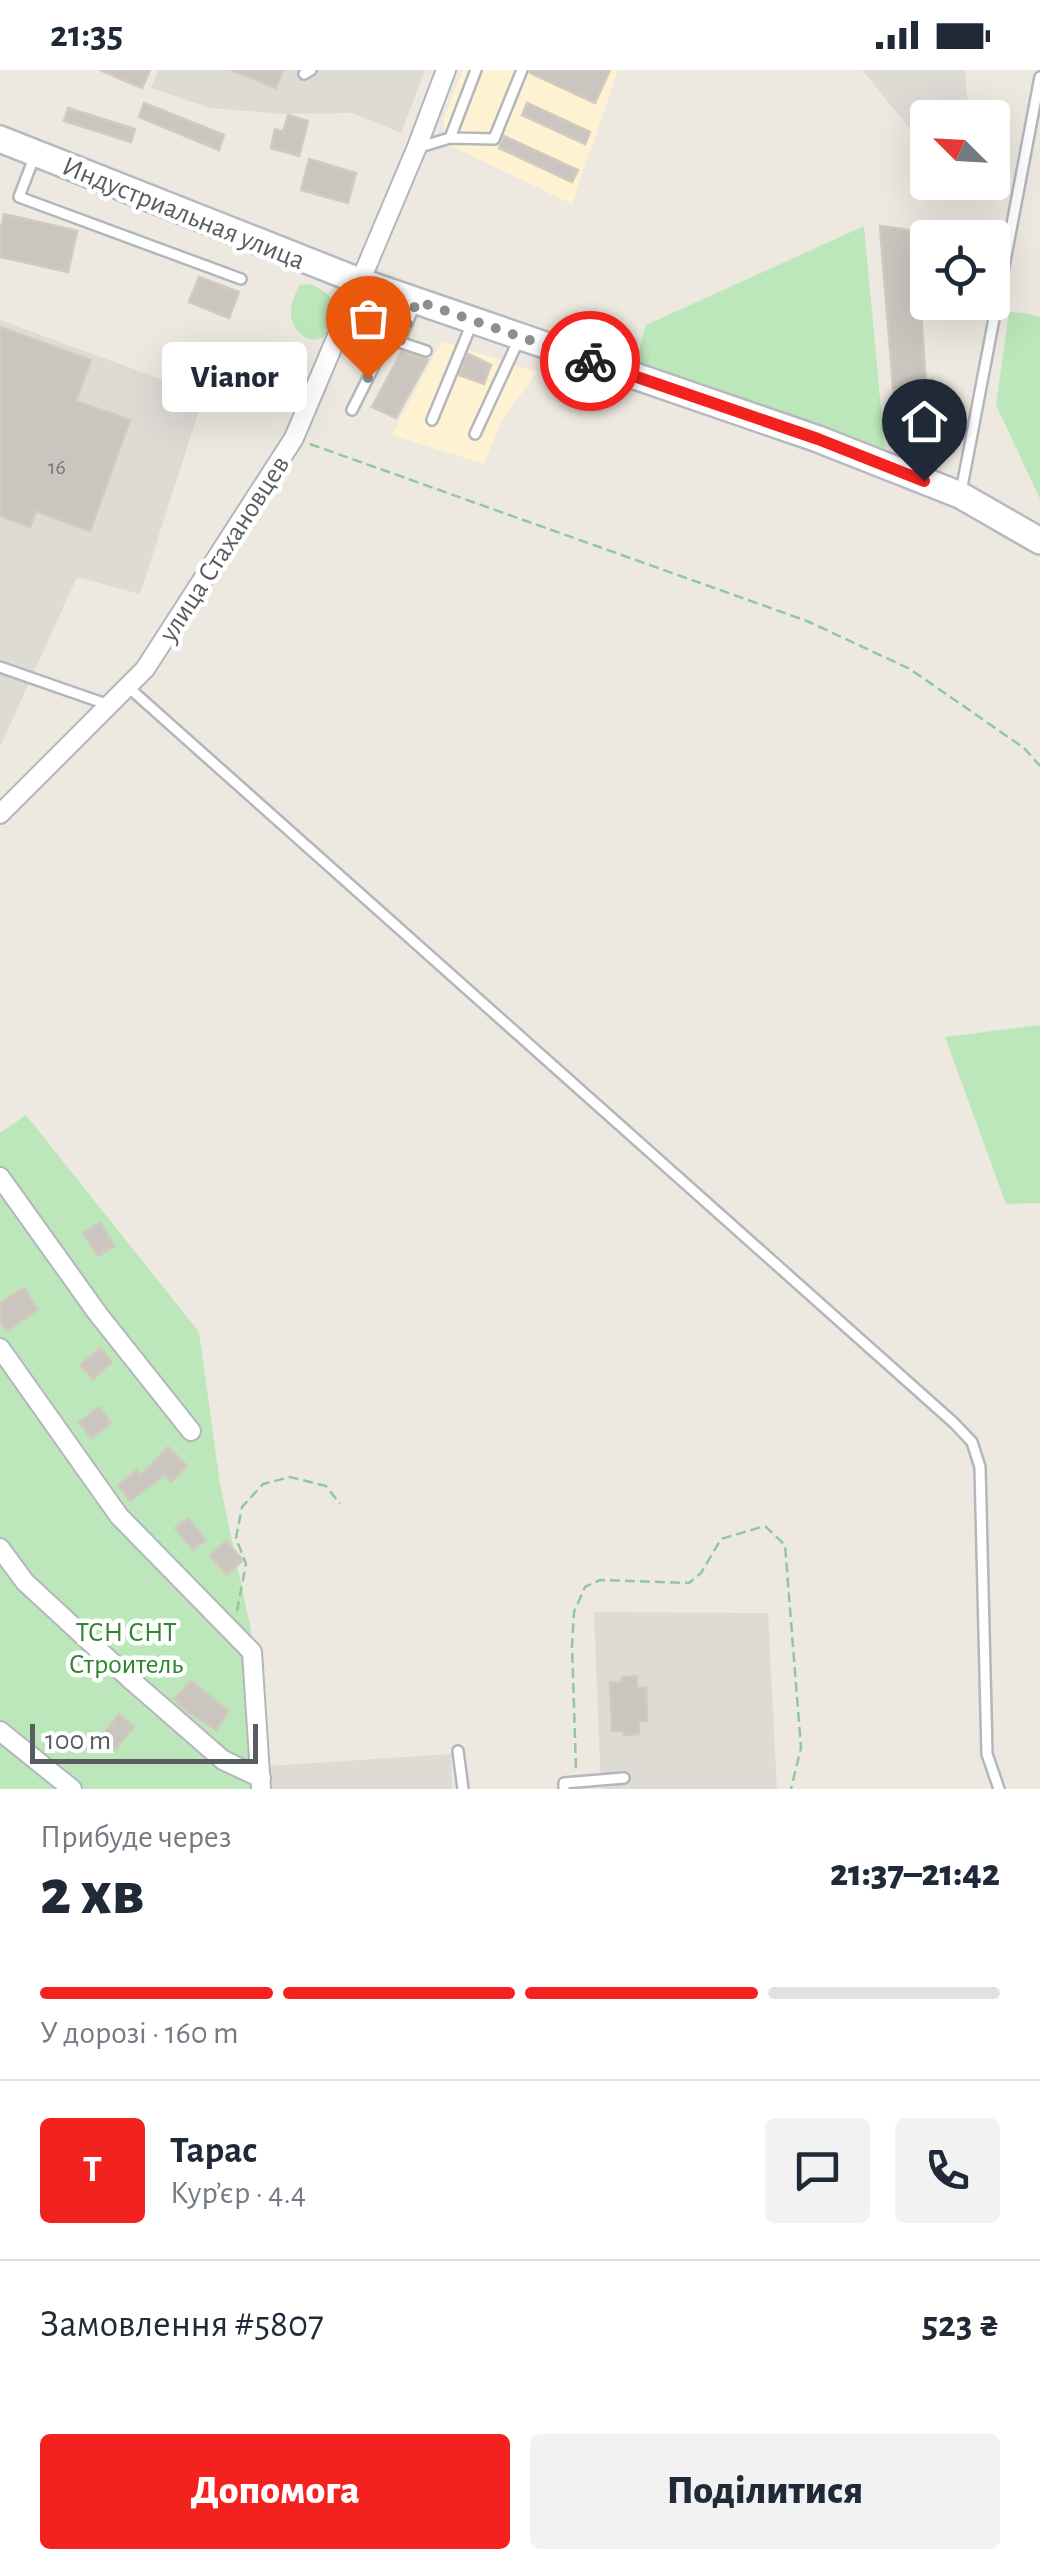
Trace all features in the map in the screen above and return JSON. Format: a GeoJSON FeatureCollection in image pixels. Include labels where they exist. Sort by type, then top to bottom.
{"type":"FeatureCollection","features":[{"type":"Feature","properties":{"kind":"main road","name":"Индустриальная улица"},"geometry":{"type":"LineString","coordinates":[[0,138],[359,282],[818,439],[960,495],[1040,540]]}},
{"type":"Feature","properties":{"kind":"street","name":"улица Стахановцев"},"geometry":{"type":"LineString","coordinates":[[0,814],[144,669],[294,438],[446,70]]}},
{"type":"Feature","properties":{"kind":"street"},"geometry":{"type":"LineString","coordinates":[[0,1177],[98,1314],[191,1431]]}},
{"type":"Feature","properties":{"kind":"street"},"geometry":{"type":"LineString","coordinates":[[0,1348],[120,1516],[252,1652],[261,1784]]}},
{"type":"Feature","properties":{"kind":"street"},"geometry":{"type":"LineString","coordinates":[[0,1548],[26,1582],[157,1702],[223,1760],[261,1784]]}},
{"type":"Feature","properties":{"kind":"street"},"geometry":{"type":"LineString","coordinates":[[0,1731],[72,1789]]}},
{"type":"Feature","properties":{"kind":"lane"},"geometry":{"type":"LineString","coordinates":[[450,138],[476,70]]}},
{"type":"Feature","properties":{"kind":"lane"},"geometry":{"type":"LineString","coordinates":[[417,147],[450,138],[494,139],[522,70]]}},
{"type":"Feature","properties":{"kind":"lane"},"geometry":{"type":"LineString","coordinates":[[960,495],[1039,85]]}},
{"type":"Feature","properties":{"kind":"lane"},"geometry":{"type":"LineString","coordinates":[[36,153],[19,197],[241,278]]}},
{"type":"Feature","properties":{"kind":"lane"},"geometry":{"type":"LineString","coordinates":[[400,342],[417,301]]}},
{"type":"Feature","properties":{"kind":"lane"},"geometry":{"type":"LineString","coordinates":[[432,420],[473,320]]}},
{"type":"Feature","properties":{"kind":"lane"},"geometry":{"type":"LineString","coordinates":[[339,329],[384,346],[400,342],[426,351]]}},
{"type":"Feature","properties":{"kind":"lane"},"geometry":{"type":"LineString","coordinates":[[475,434],[520,337]]}},
{"type":"Feature","properties":{"kind":"lane"},"geometry":{"type":"LineString","coordinates":[[352,410],[384,346]]}},
{"type":"Feature","properties":{"kind":"lane"},"geometry":{"type":"LineString","coordinates":[[0,667],[109,705]]}},
{"type":"Feature","properties":{"kind":"lane"},"geometry":{"type":"LineString","coordinates":[[128,686],[972,1442],[980,1467],[986,1754],[999,1789]]}},
{"type":"Feature","properties":{"kind":"lane"},"geometry":{"type":"LineString","coordinates":[[458,1751],[464,1789]]}},
{"type":"Feature","properties":{"kind":"lane"},"geometry":{"type":"LineString","coordinates":[[564,1789],[564,1783],[624,1778]]}},
{"type":"Feature","properties":{"kind":"path"},"geometry":{"type":"LineString","coordinates":[[294,438],[806,621],[910,668],[1024,748],[1040,766]]}},
{"type":"Feature","properties":{"kind":"path"},"geometry":{"type":"LineString","coordinates":[[233,1632],[246,1564],[236,1538],[242,1507],[264,1484],[290,1477],[326,1486],[340,1504]]}},
{"type":"Feature","properties":{"kind":"path"},"geometry":{"type":"LineString","coordinates":[[576,1782],[572,1646],[574,1612],[585,1587],[600,1580],[689,1583],[701,1573],[721,1539],[765,1526],[785,1544],[801,1748],[792,1789]]}},
{"type":"Feature","properties":{"kind":"shaded area"},"geometry":{"type":"Polygon","coordinates":[[[158,70],[425,70],[401,133],[352,113],[285,114],[210,108],[151,88],[158,70]]]}},
{"type":"Feature","properties":{"kind":"shaded area"},"geometry":{"type":"Polygon","coordinates":[[[463,70],[618,70],[572,204],[447,144],[443,120],[463,70]]]}},
{"type":"Feature","properties":{"kind":"shaded area"},"geometry":{"type":"Polygon","coordinates":[[[862,70],[965,70],[968,100],[910,100],[910,129],[862,70]]]}},
{"type":"Feature","properties":{"kind":"shaded area"},"geometry":{"type":"Polygon","coordinates":[[[0,320],[204,395],[140,594],[77,577],[0,747],[0,320]]]}},
{"type":"Feature","properties":{"kind":"shaded area"},"geometry":{"type":"Polygon","coordinates":[[[442,341],[537,372],[501,422],[484,464],[392,435],[442,341]]]}},
{"type":"Feature","properties":{"kind":"shaded area"},"geometry":{"type":"Polygon","coordinates":[[[594,1612],[768,1613],[777,1789],[601,1789],[594,1612]]]}},
{"type":"Feature","properties":{"kind":"shaded area"},"geometry":{"type":"Polygon","coordinates":[[[451,1754],[452,1789],[269,1789],[268,1766],[451,1754]]]}},
{"type":"Feature","properties":{"kind":"green space"},"geometry":{"type":"Polygon","coordinates":[[[864,226],[885,451],[635,364],[646,325],[864,226]]]}},
{"type":"Feature","properties":{"kind":"green space"},"geometry":{"type":"Polygon","coordinates":[[[310,284],[324,291],[335,306],[325,334],[314,340],[300,334],[291,316],[300,285],[310,284]]]}},
{"type":"Feature","properties":{"kind":"green space"},"geometry":{"type":"Polygon","coordinates":[[[1010,312],[1040,317],[1040,499],[996,405],[1010,312]]]}},
{"type":"Feature","properties":{"kind":"green space"},"geometry":{"type":"Polygon","coordinates":[[[1040,1025],[1040,1203],[1006,1204],[945,1037],[1040,1025]]]}},
{"type":"Feature","properties":{"kind":"green space","name":"ТСН СНТ Строитель"},"geometry":{"type":"Polygon","coordinates":[[[26,1115],[199,1332],[220,1484],[251,1630],[262,1789],[0,1789],[0,1133],[26,1115]]]}},
{"type":"Feature","properties":{"kind":"building"},"geometry":{"type":"Polygon","coordinates":[[[100,70],[150,70],[142,88],[100,70]]]}},
{"type":"Feature","properties":{"kind":"building"},"geometry":{"type":"Polygon","coordinates":[[[231,70],[283,70],[276,88],[231,70]]]}},
{"type":"Feature","properties":{"kind":"building"},"geometry":{"type":"Polygon","coordinates":[[[530,70],[610,70],[595,103],[530,70]]]}},
{"type":"Feature","properties":{"kind":"building"},"geometry":{"type":"Polygon","coordinates":[[[144,103],[224,135],[219,150],[139,117],[144,103]]]}},
{"type":"Feature","properties":{"kind":"building"},"geometry":{"type":"Polygon","coordinates":[[[527,103],[590,132],[585,144],[522,115],[527,103]]]}},
{"type":"Feature","properties":{"kind":"building"},"geometry":{"type":"Polygon","coordinates":[[[68,108],[135,129],[131,142],[64,121],[68,108]]]}},
{"type":"Feature","properties":{"kind":"building"},"geometry":{"type":"Polygon","coordinates":[[[288,115],[308,121],[299,156],[271,148],[275,129],[283,132],[288,115]]]}},
{"type":"Feature","properties":{"kind":"building"},"geometry":{"type":"Polygon","coordinates":[[[504,136],[578,170],[572,182],[499,148],[504,136]]]}},
{"type":"Feature","properties":{"kind":"building"},"geometry":{"type":"Polygon","coordinates":[[[309,159],[356,173],[348,203],[301,190],[309,159]]]}},
{"type":"Feature","properties":{"kind":"building"},"geometry":{"type":"Polygon","coordinates":[[[4,214],[77,231],[68,272],[0,257],[4,214]]]}},
{"type":"Feature","properties":{"kind":"building"},"geometry":{"type":"Polygon","coordinates":[[[880,226],[910,230],[910,320],[922,320],[927,404],[894,399],[880,226]]]}},
{"type":"Feature","properties":{"kind":"building"},"geometry":{"type":"Polygon","coordinates":[[[199,277],[239,292],[229,318],[189,302],[199,277]]]}},
{"type":"Feature","properties":{"kind":"building"},"geometry":{"type":"Polygon","coordinates":[[[0,327],[91,360],[76,401],[130,420],[90,531],[36,511],[30,527],[0,516],[0,327]]]}},
{"type":"Feature","properties":{"kind":"building"},"geometry":{"type":"Polygon","coordinates":[[[402,351],[428,360],[396,418],[372,407],[402,351]]]}},
{"type":"Feature","properties":{"kind":"building"},"geometry":{"type":"Polygon","coordinates":[[[468,354],[491,365],[484,384],[459,375],[468,354]]]}},
{"type":"Feature","properties":{"kind":"building"},"geometry":{"type":"Polygon","coordinates":[[[100,1223],[115,1246],[98,1256],[83,1233],[100,1223]]]}},
{"type":"Feature","properties":{"kind":"building"},"geometry":{"type":"Polygon","coordinates":[[[24,1288],[38,1310],[6,1331],[0,1321],[0,1303],[24,1288]]]}},
{"type":"Feature","properties":{"kind":"building"},"geometry":{"type":"Polygon","coordinates":[[[100,1348],[112,1362],[93,1379],[80,1365],[100,1348]]]}},
{"type":"Feature","properties":{"kind":"building"},"geometry":{"type":"Polygon","coordinates":[[[99,1407],[111,1423],[91,1438],[79,1422],[99,1407]]]}},
{"type":"Feature","properties":{"kind":"building"},"geometry":{"type":"Polygon","coordinates":[[[168,1447],[187,1466],[171,1482],[164,1475],[130,1501],[118,1485],[137,1470],[141,1475],[168,1447]]]}},
{"type":"Feature","properties":{"kind":"building"},"geometry":{"type":"Polygon","coordinates":[[[188,1518],[206,1540],[193,1550],[175,1528],[188,1518]]]}},
{"type":"Feature","properties":{"kind":"building"},"geometry":{"type":"Polygon","coordinates":[[[226,1541],[243,1560],[227,1575],[210,1556],[226,1541]]]}},
{"type":"Feature","properties":{"kind":"building"},"geometry":{"type":"Polygon","coordinates":[[[637,1676],[637,1688],[646,1688],[647,1721],[639,1721],[639,1734],[612,1731],[610,1682],[637,1676]]]}},
{"type":"Feature","properties":{"kind":"building"},"geometry":{"type":"Polygon","coordinates":[[[191,1681],[229,1711],[216,1730],[174,1699],[191,1681]]]}},
{"type":"Feature","properties":{"kind":"building"},"geometry":{"type":"Polygon","coordinates":[[[119,1714],[134,1727],[115,1750],[100,1738],[119,1714]]]}},
{"type":"Feature","properties":{"kind":"way so far"},"geometry":{"type":"LineString","coordinates":[[368,378],[384,346],[400,342],[417,301],[590,361]]}},
{"type":"Feature","properties":{"kind":"place","name":"Vianor"},"geometry":{"type":"Point","coordinates":[368,378]}},
{"type":"Feature","properties":{"kind":"route"},"geometry":{"type":"LineString","coordinates":[[590,361],[818,439],[924,481]]}}]}
